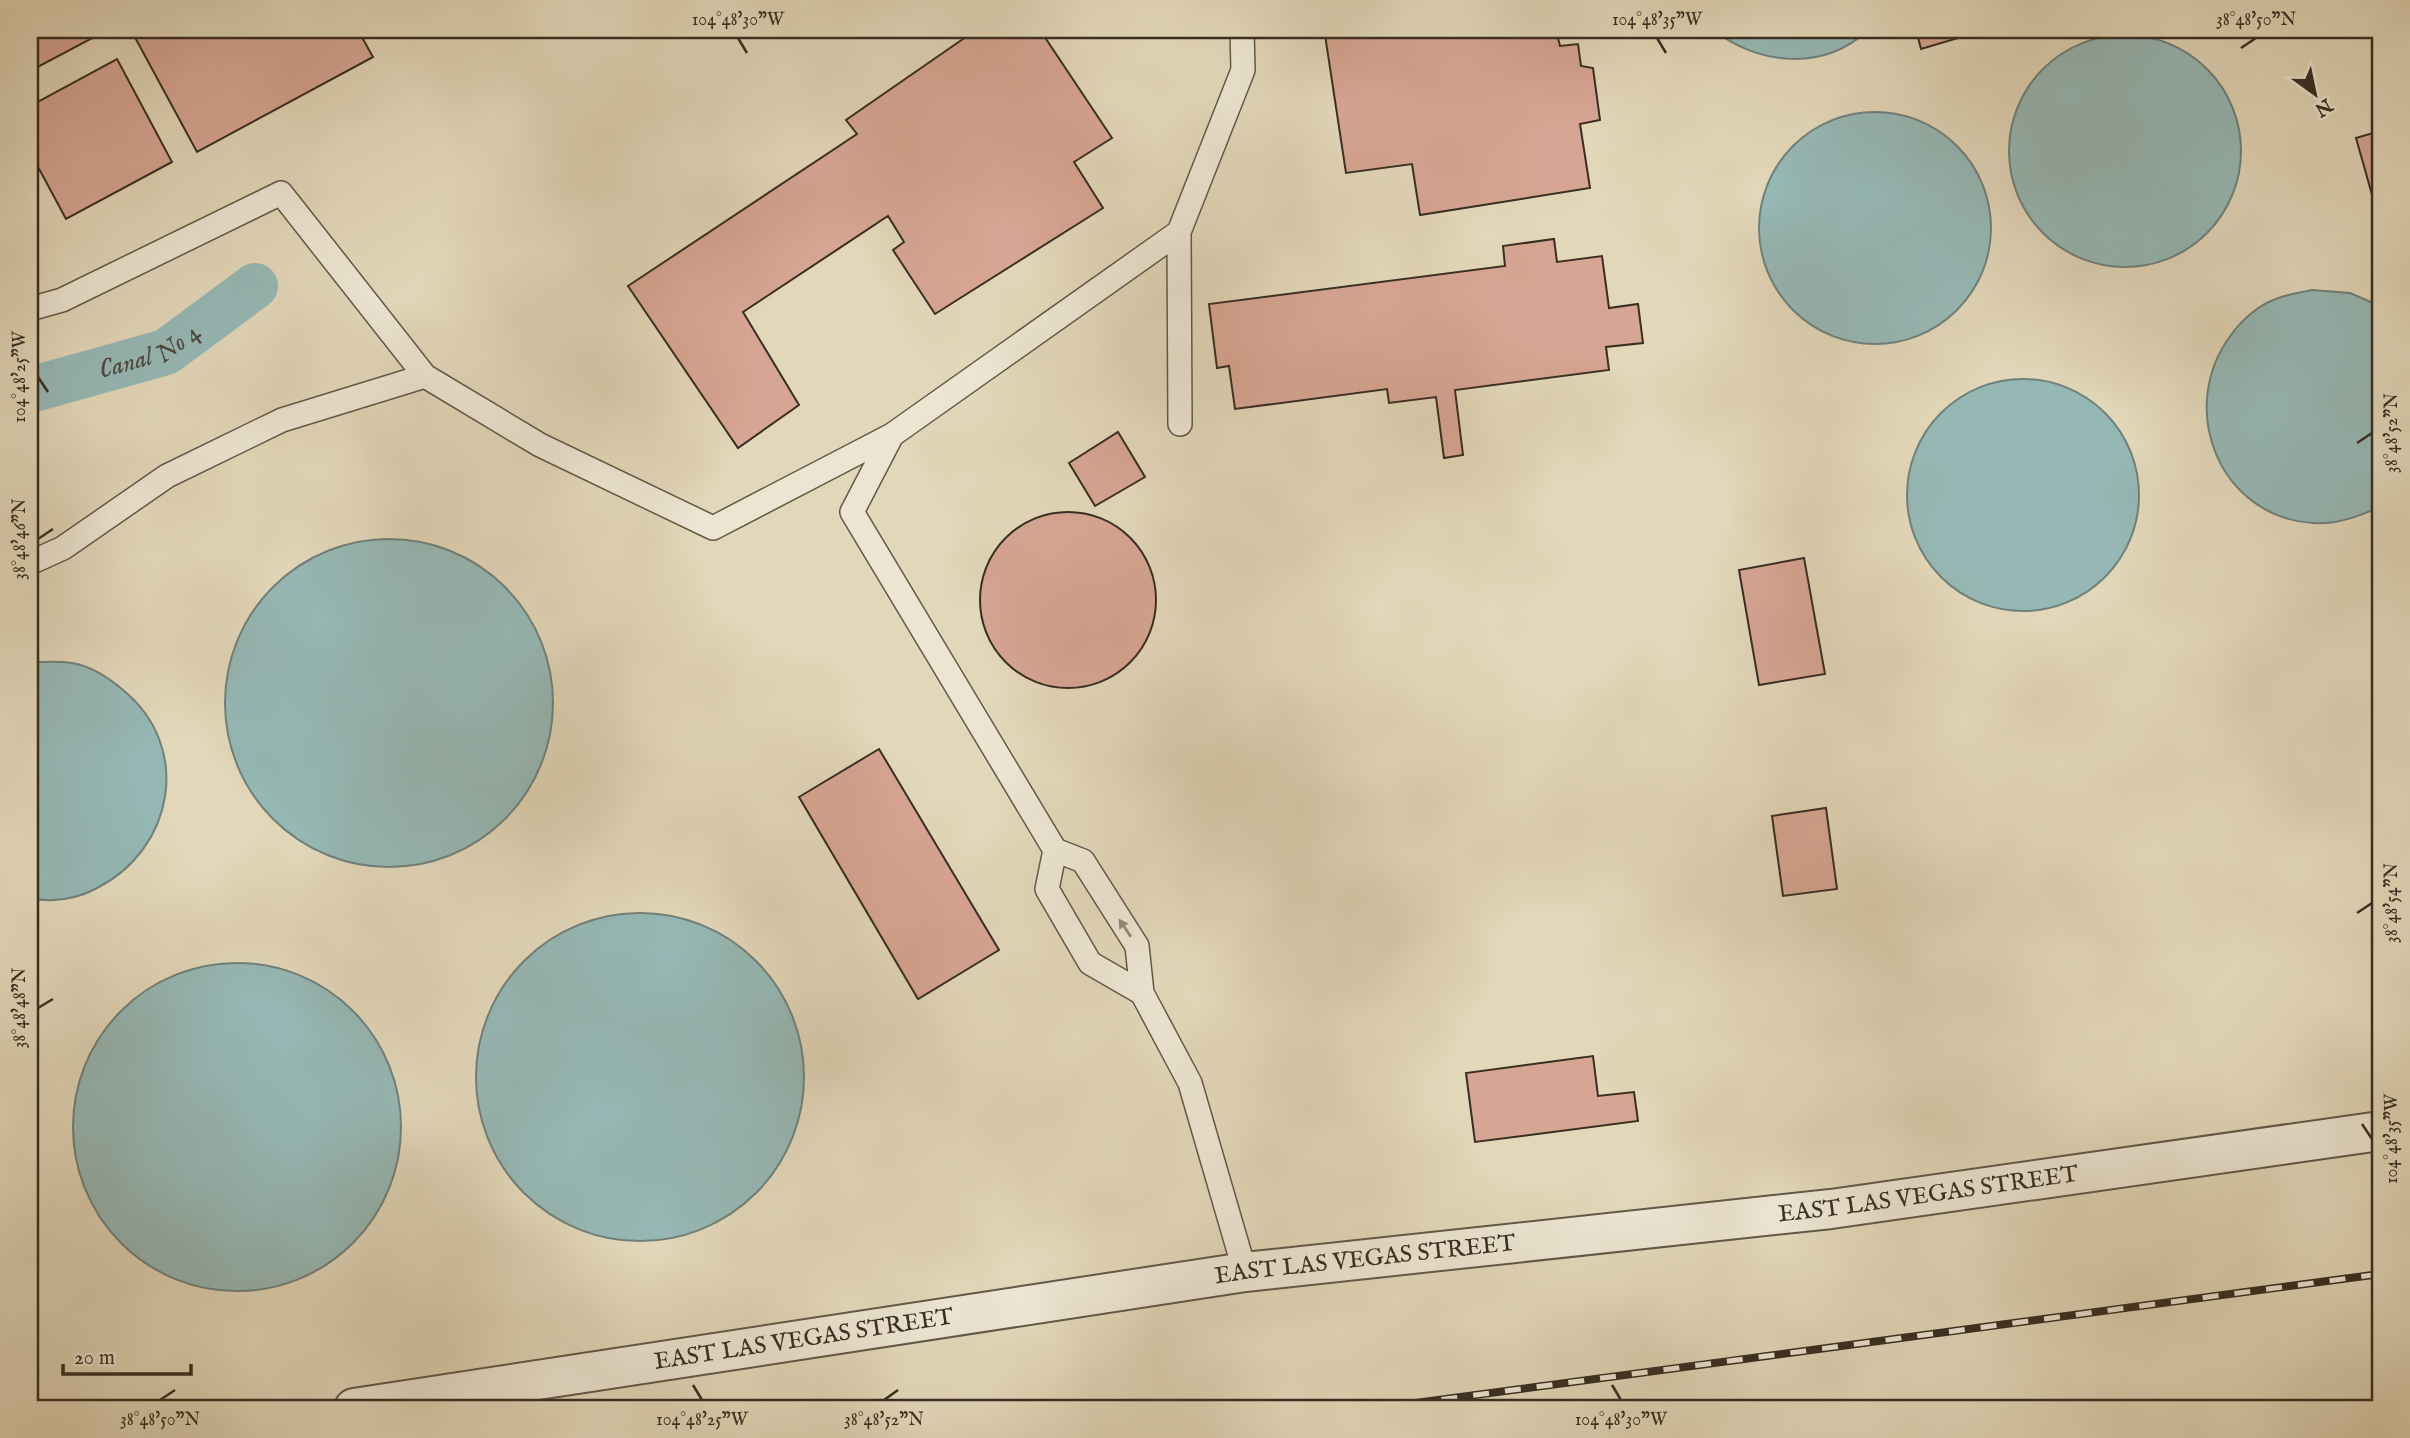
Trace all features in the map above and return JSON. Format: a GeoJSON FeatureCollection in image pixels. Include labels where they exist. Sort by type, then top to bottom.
{"type":"FeatureCollection","features":[{"type":"Feature","properties":{"kind":"street","name":"EAST LAS VEGAS STREET"},"geometry":{"type":"LineString","coordinates":[[354,1408],[1245,1272],[1831,1209],[2380,1131]]}},
{"type":"Feature","properties":{"kind":"lane"},"geometry":{"type":"LineString","coordinates":[[1180,424],[1179,232],[1243,70],[1242,30]]}},
{"type":"Feature","properties":{"kind":"lane"},"geometry":{"type":"LineString","coordinates":[[30,309],[62,300],[281,193],[425,376],[540,445],[713,528],[892,435],[1179,232]]}},
{"type":"Feature","properties":{"kind":"lane"},"geometry":{"type":"LineString","coordinates":[[30,563],[63,548],[167,476],[282,420],[425,376]]}},
{"type":"Feature","properties":{"kind":"lane"},"geometry":{"type":"LineString","coordinates":[[892,435],[852,512],[1055,850],[1083,861],[1137,946],[1142,993],[1190,1083],[1245,1272]]}},
{"type":"Feature","properties":{"kind":"lane"},"geometry":{"type":"LineString","coordinates":[[1055,850],[1047,888],[1090,963],[1142,993]]}},
{"type":"Feature","properties":{"kind":"water"},"geometry":{"type":"Polygon","coordinates":[[[1713,30],[1868,30],[1831,53],[1812,58],[1791,59],[1751,51],[1713,30]]]}},
{"type":"Feature","properties":{"kind":"water"},"geometry":{"type":"Polygon","coordinates":[[[2114,35],[2136,35],[2180,48],[2199,61],[2215,77],[2228,96],[2236,117],[2241,151],[2239,174],[2228,206],[2215,225],[2199,241],[2180,254],[2159,262],[2136,267],[2114,267],[2070,254],[2051,241],[2035,225],[2022,206],[2014,185],[2009,162],[2009,140],[2022,96],[2035,77],[2051,61],[2070,48],[2091,40],[2114,35]]]}},
{"type":"Feature","properties":{"kind":"water"},"geometry":{"type":"Polygon","coordinates":[[[1864,112],[1886,112],[1930,125],[1949,138],[1965,154],[1978,173],[1986,194],[1991,228],[1989,251],[1978,283],[1965,302],[1949,318],[1930,331],[1909,339],[1886,344],[1864,344],[1820,331],[1801,318],[1785,302],[1772,283],[1764,262],[1759,239],[1759,217],[1772,173],[1785,154],[1801,138],[1820,125],[1841,117],[1864,112]]]}},
{"type":"Feature","properties":{"kind":"water"},"geometry":{"type":"Polygon","coordinates":[[[2312,290],[2350,293],[2380,306],[2380,507],[2331,523],[2313,523],[2280,516],[2253,501],[2231,480],[2216,454],[2208,425],[2207,394],[2215,364],[2231,335],[2263,305],[2285,296],[2312,290]]]}},
{"type":"Feature","properties":{"kind":"water"},"geometry":{"type":"Polygon","coordinates":[[[2012,379],[2034,379],[2078,392],[2097,405],[2113,421],[2126,440],[2134,461],[2139,495],[2137,518],[2126,550],[2113,569],[2097,585],[2078,598],[2057,606],[2034,611],[2012,611],[1968,598],[1949,585],[1933,569],[1920,550],[1912,529],[1907,506],[1907,484],[1920,440],[1933,421],[1949,405],[1968,392],[1989,384],[2012,379]]]}},
{"type":"Feature","properties":{"kind":"water"},"geometry":{"type":"Polygon","coordinates":[[[389,539],[436,546],[452,552],[480,567],[505,587],[525,612],[540,640],[546,656],[553,703],[546,750],[540,766],[525,794],[505,819],[480,839],[452,854],[436,860],[389,867],[342,860],[326,854],[298,839],[273,819],[253,794],[238,766],[232,750],[225,703],[232,656],[238,640],[253,612],[273,587],[298,567],[326,552],[342,546],[389,539]]]}},
{"type":"Feature","properties":{"kind":"water"},"geometry":{"type":"Polygon","coordinates":[[[63,662],[86,667],[118,686],[145,713],[159,740],[166,767],[165,796],[158,823],[143,849],[123,871],[97,888],[64,899],[30,898],[30,663],[63,662]]]}},
{"type":"Feature","properties":{"kind":"water"},"geometry":{"type":"Polygon","coordinates":[[[640,913],[687,920],[703,926],[731,941],[756,961],[776,986],[791,1014],[797,1030],[804,1077],[797,1124],[791,1140],[776,1168],[756,1193],[731,1213],[703,1228],[687,1234],[640,1241],[593,1234],[577,1228],[549,1213],[524,1193],[504,1168],[489,1140],[483,1124],[476,1077],[483,1030],[489,1014],[504,986],[524,961],[549,941],[577,926],[593,920],[640,913]]]}},
{"type":"Feature","properties":{"kind":"water"},"geometry":{"type":"Polygon","coordinates":[[[237,963],[284,970],[300,976],[328,991],[353,1011],[373,1036],[388,1064],[394,1080],[401,1127],[394,1174],[388,1190],[373,1218],[353,1243],[328,1263],[300,1278],[284,1284],[237,1291],[190,1284],[174,1278],[146,1263],[121,1243],[101,1218],[86,1190],[80,1174],[73,1127],[80,1080],[86,1064],[101,1036],[121,1011],[146,991],[174,976],[190,970],[237,963]]]}},
{"type":"Feature","properties":{"kind":"building"},"geometry":{"type":"Polygon","coordinates":[[[30,30],[100,30],[102,33],[30,71],[30,30]]]}},
{"type":"Feature","properties":{"kind":"building"},"geometry":{"type":"Polygon","coordinates":[[[131,30],[358,30],[373,57],[197,152],[131,30]]]}},
{"type":"Feature","properties":{"kind":"building"},"geometry":{"type":"Polygon","coordinates":[[[976,30],[983,30],[989,38],[1003,30],[1040,30],[1112,138],[1074,162],[1103,208],[935,314],[893,250],[904,242],[888,216],[743,312],[799,405],[738,448],[628,286],[857,134],[846,120],[976,30]]]}},
{"type":"Feature","properties":{"kind":"building"},"geometry":{"type":"Polygon","coordinates":[[[1358,30],[1556,30],[1560,46],[1578,44],[1581,66],[1593,68],[1600,120],[1580,124],[1590,188],[1420,215],[1412,164],[1346,173],[1325,35],[1358,30]]]}},
{"type":"Feature","properties":{"kind":"building"},"geometry":{"type":"Polygon","coordinates":[[[1916,30],[1985,30],[1921,49],[1916,30]]]}},
{"type":"Feature","properties":{"kind":"building"},"geometry":{"type":"Polygon","coordinates":[[[117,59],[172,162],[66,219],[30,152],[30,106],[117,59]]]}},
{"type":"Feature","properties":{"kind":"building"},"geometry":{"type":"Polygon","coordinates":[[[2380,131],[2380,223],[2356,138],[2380,131]]]}},
{"type":"Feature","properties":{"kind":"building"},"geometry":{"type":"Polygon","coordinates":[[[1554,239],[1557,262],[1602,256],[1609,308],[1638,304],[1643,343],[1606,347],[1609,370],[1455,390],[1463,455],[1444,458],[1436,397],[1389,403],[1387,389],[1235,409],[1229,366],[1217,368],[1209,304],[1505,266],[1503,246],[1554,239]]]}},
{"type":"Feature","properties":{"kind":"building"},"geometry":{"type":"Polygon","coordinates":[[[1118,432],[1145,477],[1095,506],[1069,463],[1118,432]]]}},
{"type":"Feature","properties":{"kind":"building"},"geometry":{"type":"Polygon","coordinates":[[[1068,512],[1102,518],[1130,538],[1150,566],[1156,600],[1150,634],[1130,662],[1102,682],[1068,688],[1034,682],[1006,662],[986,634],[980,600],[986,566],[1006,538],[1034,518],[1068,512]]]}},
{"type":"Feature","properties":{"kind":"building"},"geometry":{"type":"Polygon","coordinates":[[[1804,558],[1825,674],[1759,685],[1739,570],[1804,558]]]}},
{"type":"Feature","properties":{"kind":"building"},"geometry":{"type":"Polygon","coordinates":[[[879,749],[999,950],[918,999],[799,797],[879,749]]]}},
{"type":"Feature","properties":{"kind":"building"},"geometry":{"type":"Polygon","coordinates":[[[1826,808],[1837,889],[1783,896],[1772,816],[1826,808]]]}},
{"type":"Feature","properties":{"kind":"building"},"geometry":{"type":"Polygon","coordinates":[[[1593,1056],[1598,1096],[1634,1092],[1638,1121],[1475,1142],[1466,1073],[1593,1056]]]}},
{"type":"Feature","properties":{"kind":"waterway","name":"Canal No 4"},"geometry":{"type":"LineString","coordinates":[[30,390],[166,352],[255,286]]}},
{"type":"Feature","properties":{"kind":"railway"},"geometry":{"type":"LineString","coordinates":[[1378,1408],[2380,1274]]}}]}
